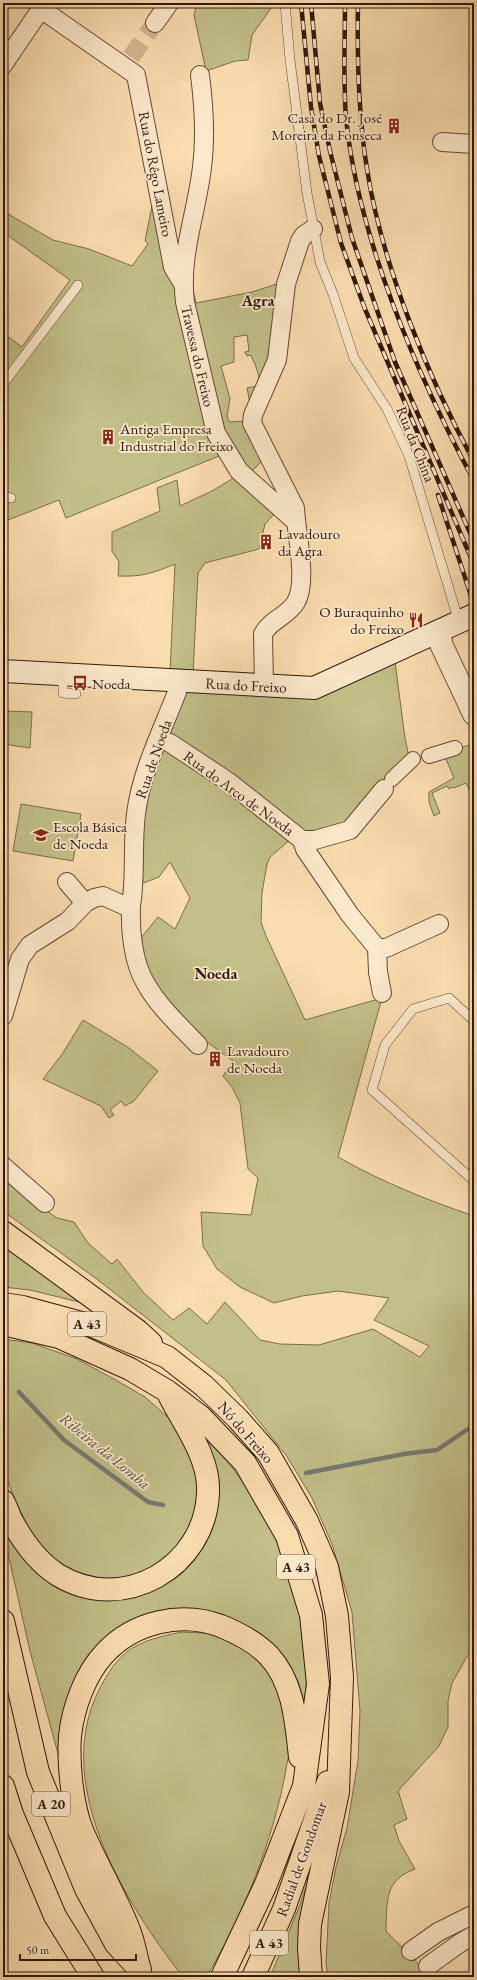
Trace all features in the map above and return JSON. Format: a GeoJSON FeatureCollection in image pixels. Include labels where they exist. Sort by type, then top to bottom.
{"type":"FeatureCollection","features":[{"type":"Feature","properties":{"kind":"highway"},"geometry":{"type":"LineString","coordinates":[[3,1232],[138,1332],[167,1357]]}},
{"type":"Feature","properties":{"kind":"highway","name":"Nó do Freixo"},"geometry":{"type":"LineString","coordinates":[[3,1304],[23,1307],[93,1326],[167,1357],[204,1386],[238,1419],[268,1453],[307,1521],[327,1568],[337,1616],[342,1677],[340,1738]]}},
{"type":"Feature","properties":{"kind":"highway","name":"A 43"},"geometry":{"type":"LineString","coordinates":[[3,1324],[59,1337],[130,1369],[167,1391]]}},
{"type":"Feature","properties":{"kind":"highway"},"geometry":{"type":"LineString","coordinates":[[3,1501],[13,1523],[34,1554],[58,1575],[72,1582],[101,1589],[117,1588],[152,1580],[167,1571],[190,1548],[200,1532],[208,1492],[206,1470],[199,1452],[167,1391]]}},
{"type":"Feature","properties":{"kind":"highway","name":"Nó do Freixo"},"geometry":{"type":"LineString","coordinates":[[167,1391],[201,1417],[245,1463],[287,1536],[311,1615],[318,1684],[304,1786]]}},
{"type":"Feature","properties":{"kind":"highway"},"geometry":{"type":"LineString","coordinates":[[143,1973],[130,1931],[81,1828],[73,1793],[70,1736],[74,1714],[90,1674],[105,1653],[124,1637],[153,1623],[169,1620],[209,1622],[249,1639],[269,1656],[282,1674],[290,1693],[304,1786]]}},
{"type":"Feature","properties":{"kind":"highway","name":"A 20"},"geometry":{"type":"LineString","coordinates":[[3,1621],[38,1772],[86,1889],[116,1944],[143,1973]]}},
{"type":"Feature","properties":{"kind":"highway"},"geometry":{"type":"LineString","coordinates":[[311,1977],[309,1947],[310,1924],[338,1792],[340,1738]]}},
{"type":"Feature","properties":{"kind":"highway","name":"Radial de Gondomar"},"geometry":{"type":"LineString","coordinates":[[253,1977],[284,1909],[324,1794],[340,1738]]}},
{"type":"Feature","properties":{"kind":"highway","name":"A 20"},"geometry":{"type":"LineString","coordinates":[[3,1786],[12,1814],[55,1916],[93,1977]]}},
{"type":"Feature","properties":{"kind":"highway","name":"Radial de Gondomar"},"geometry":{"type":"LineString","coordinates":[[222,1977],[266,1884],[304,1786]]}},
{"type":"Feature","properties":{"kind":"main road","name":"Rua do Freixo"},"geometry":{"type":"LineString","coordinates":[[3,671],[314,688],[458,623]]}},
{"type":"Feature","properties":{"kind":"main road"},"geometry":{"type":"LineString","coordinates":[[458,623],[441,644],[474,714]]}},
{"type":"Feature","properties":{"kind":"street"},"geometry":{"type":"LineString","coordinates":[[155,23],[169,3]]}},
{"type":"Feature","properties":{"kind":"street"},"geometry":{"type":"LineString","coordinates":[[3,65],[43,6]]}},
{"type":"Feature","properties":{"kind":"street","name":"Rua do Rêgo Lameiro"},"geometry":{"type":"LineString","coordinates":[[43,6],[129,62],[136,74],[173,267],[183,283]]}},
{"type":"Feature","properties":{"kind":"street","name":"Travessa do Freixo"},"geometry":{"type":"LineString","coordinates":[[200,75],[205,138],[202,168],[185,254],[183,283],[185,302],[216,433],[239,471],[295,521]]}},
{"type":"Feature","properties":{"kind":"street"},"geometry":{"type":"LineString","coordinates":[[442,142],[474,144]]}},
{"type":"Feature","properties":{"kind":"street"},"geometry":{"type":"LineString","coordinates":[[264,686],[263,634],[271,624],[288,613],[301,592],[300,539],[295,521],[295,508],[291,498],[252,423],[277,360],[282,305],[290,269],[300,241],[304,235],[313,229]]}},
{"type":"Feature","properties":{"kind":"street","name":"Rua de Noeda"},"geometry":{"type":"LineString","coordinates":[[178,681],[177,692],[165,740],[147,767],[136,814],[134,890],[131,906],[131,920],[136,957],[145,983],[168,1012],[198,1045]]}},
{"type":"Feature","properties":{"kind":"street","name":"Rua do Arco de Noeda"},"geometry":{"type":"LineString","coordinates":[[165,740],[229,782],[302,840],[305,849],[350,915],[377,948]]}},
{"type":"Feature","properties":{"kind":"street"},"geometry":{"type":"LineString","coordinates":[[429,756],[455,748]]}},
{"type":"Feature","properties":{"kind":"street"},"geometry":{"type":"LineString","coordinates":[[302,840],[315,840],[350,830],[388,784],[413,760]]}},
{"type":"Feature","properties":{"kind":"street"},"geometry":{"type":"LineString","coordinates":[[66,882],[85,903]]}},
{"type":"Feature","properties":{"kind":"street"},"geometry":{"type":"LineString","coordinates":[[3,1016],[14,983],[16,968],[25,950],[68,921],[85,903],[94,898],[103,896],[123,905],[131,906]]}},
{"type":"Feature","properties":{"kind":"street"},"geometry":{"type":"LineString","coordinates":[[382,993],[378,972],[377,948],[386,948],[439,924]]}},
{"type":"Feature","properties":{"kind":"street"},"geometry":{"type":"LineString","coordinates":[[3,1166],[45,1203]]}},
{"type":"Feature","properties":{"kind":"street"},"geometry":{"type":"LineString","coordinates":[[411,1951],[438,1932],[474,1914]]}},
{"type":"Feature","properties":{"kind":"street"},"geometry":{"type":"LineString","coordinates":[[428,1966],[460,1943],[474,1936]]}},
{"type":"Feature","properties":{"kind":"lane","name":"Rua da China"},"geometry":{"type":"LineString","coordinates":[[285,3],[297,119],[313,229],[320,262],[333,294],[354,358],[387,409],[409,456],[458,623]]}},
{"type":"Feature","properties":{"kind":"lane"},"geometry":{"type":"LineString","coordinates":[[3,384],[78,285]]}},
{"type":"Feature","properties":{"kind":"lane"},"geometry":{"type":"LineString","coordinates":[[63,675],[63,693],[76,694]]}},
{"type":"Feature","properties":{"kind":"lane"},"geometry":{"type":"LineString","coordinates":[[474,1021],[449,998],[414,1009],[385,1045],[372,1090],[474,1181]]}},
{"type":"Feature","properties":{"kind":"shaded area"},"geometry":{"type":"Polygon","coordinates":[[[197,3],[272,3],[272,7],[252,35],[248,60],[235,61],[206,71],[194,15],[197,3]]]}},
{"type":"Feature","properties":{"kind":"shaded area"},"geometry":{"type":"Polygon","coordinates":[[[154,196],[166,271],[176,291],[224,454],[66,518],[59,500],[3,522],[3,333],[22,347],[70,280],[3,232],[3,211],[53,240],[89,249],[132,266],[148,244],[145,241],[154,196]]]}},
{"type":"Feature","properties":{"kind":"shaded area"},"geometry":{"type":"Polygon","coordinates":[[[283,282],[274,361],[251,409],[247,388],[258,386],[259,378],[251,355],[247,356],[245,352],[249,351],[247,335],[234,337],[234,362],[221,366],[230,399],[227,416],[229,422],[247,421],[266,457],[249,474],[226,442],[189,295],[194,294],[196,303],[252,292],[283,282]]]}},
{"type":"Feature","properties":{"kind":"shaded area"},"geometry":{"type":"Polygon","coordinates":[[[237,476],[276,512],[265,524],[259,549],[205,563],[198,573],[193,674],[170,673],[175,564],[148,574],[118,576],[119,562],[112,551],[112,532],[160,511],[157,488],[177,480],[180,506],[212,491],[237,476]]]}},
{"type":"Feature","properties":{"kind":"shaded area"},"geometry":{"type":"Polygon","coordinates":[[[395,662],[409,757],[390,773],[347,824],[300,834],[166,735],[184,691],[317,698],[395,662]]]}},
{"type":"Feature","properties":{"kind":"shaded area"},"geometry":{"type":"Polygon","coordinates":[[[3,681],[6,681],[5,711],[32,712],[30,748],[3,744],[3,681]]]}},
{"type":"Feature","properties":{"kind":"shaded area"},"geometry":{"type":"Polygon","coordinates":[[[474,743],[474,799],[466,783],[449,789],[447,786],[432,793],[440,813],[434,816],[429,802],[429,792],[454,778],[444,754],[474,743]]]}},
{"type":"Feature","properties":{"kind":"shaded area"},"geometry":{"type":"Polygon","coordinates":[[[168,747],[291,839],[270,857],[267,864],[262,893],[261,922],[305,1020],[382,998],[338,1157],[371,1175],[405,1190],[474,1216],[474,1655],[468,1655],[452,1683],[448,1701],[448,1727],[439,1746],[398,1791],[407,1819],[394,1825],[399,1841],[415,1869],[398,1879],[392,1886],[387,1902],[386,1931],[431,1977],[328,1977],[326,1964],[329,1903],[336,1867],[347,1828],[358,1761],[360,1711],[352,1612],[332,1544],[312,1498],[286,1455],[226,1380],[98,1280],[3,1211],[3,1174],[57,1218],[74,1222],[88,1243],[112,1264],[117,1259],[143,1292],[173,1320],[189,1308],[207,1324],[225,1302],[260,1340],[280,1344],[319,1345],[373,1329],[420,1357],[429,1346],[374,1320],[389,1298],[338,1291],[302,1296],[274,1303],[240,1287],[217,1269],[203,1246],[201,1212],[251,1215],[258,1178],[248,1169],[240,1103],[232,1087],[223,1076],[233,1061],[207,1042],[178,1015],[146,973],[141,938],[158,917],[175,929],[190,898],[170,862],[159,877],[141,884],[140,813],[160,748],[168,747]]]}},
{"type":"Feature","properties":{"kind":"shaded area"},"geometry":{"type":"Polygon","coordinates":[[[21,804],[81,814],[73,861],[13,851],[21,804]]]}},
{"type":"Feature","properties":{"kind":"shaded area"},"geometry":{"type":"Polygon","coordinates":[[[83,1020],[129,1048],[158,1071],[134,1101],[125,1106],[121,1101],[110,1110],[114,1115],[109,1118],[101,1106],[43,1079],[63,1053],[83,1020]]]}},
{"type":"Feature","properties":{"kind":"shaded area"},"geometry":{"type":"Polygon","coordinates":[[[3,1237],[112,1318],[79,1302],[30,1290],[3,1287],[3,1237]]]}},
{"type":"Feature","properties":{"kind":"shaded area"},"geometry":{"type":"Polygon","coordinates":[[[3,1339],[32,1343],[77,1359],[114,1379],[145,1397],[171,1420],[189,1443],[199,1478],[195,1521],[169,1559],[131,1577],[102,1579],[73,1571],[58,1563],[35,1540],[17,1505],[3,1469],[3,1339]]]}},
{"type":"Feature","properties":{"kind":"shaded area"},"geometry":{"type":"Polygon","coordinates":[[[207,1438],[230,1465],[251,1494],[270,1526],[286,1560],[297,1595],[305,1631],[307,1666],[304,1702],[298,1681],[283,1655],[267,1639],[247,1626],[205,1612],[102,1648],[66,1783],[30,1651],[3,1531],[3,1515],[90,1594],[196,1555],[205,1440],[207,1438]]]}},
{"type":"Feature","properties":{"kind":"shaded area"},"geometry":{"type":"Polygon","coordinates":[[[182,1632],[206,1633],[222,1637],[244,1647],[261,1658],[271,1673],[280,1692],[286,1712],[290,1735],[290,1750],[281,1795],[265,1849],[244,1903],[220,1954],[206,1977],[183,1977],[139,1915],[119,1880],[102,1842],[90,1804],[84,1766],[86,1728],[98,1692],[114,1666],[122,1656],[141,1644],[152,1639],[182,1632]]]}},
{"type":"Feature","properties":{"kind":"shaded area"},"geometry":{"type":"Polygon","coordinates":[[[322,1836],[307,1977],[270,1977],[300,1905],[322,1836]]]}},
{"type":"Feature","properties":{"kind":"waterway","name":"Ribeira da Lomba"},"geometry":{"type":"LineString","coordinates":[[19,1392],[64,1440],[148,1502],[163,1505]]}},
{"type":"Feature","properties":{"kind":"waterway","name":"Ribeira da Lomba"},"geometry":{"type":"LineString","coordinates":[[306,1473],[404,1454],[437,1450],[474,1425]]}},
{"type":"Feature","properties":{"kind":"tunnel"},"geometry":{"type":"LineString","coordinates":[[131,57],[155,23]]}},
{"type":"Feature","properties":{"kind":"railway"},"geometry":{"type":"LineString","coordinates":[[301,3],[311,107],[319,156],[341,243],[365,309],[474,565]]}},
{"type":"Feature","properties":{"kind":"railway"},"geometry":{"type":"LineString","coordinates":[[311,3],[320,103],[330,151],[352,238],[395,362],[474,542]]}},
{"type":"Feature","properties":{"kind":"railway"},"geometry":{"type":"LineString","coordinates":[[345,3],[344,75],[346,118],[353,164],[363,210],[393,305],[432,396],[474,481]]}},
{"type":"Feature","properties":{"kind":"railway"},"geometry":{"type":"LineString","coordinates":[[358,3],[358,66],[360,107],[364,148],[374,206],[395,281],[409,320],[440,394],[474,462]]}},
{"type":"Feature","properties":{"kind":"railway"},"geometry":{"type":"LineString","coordinates":[[438,495],[474,605]]}},
{"type":"Feature","properties":{"kind":"place","name":"Casa do Dr. José Moreira da Fonseca"},"geometry":{"type":"Point","coordinates":[394,126]}},
{"type":"Feature","properties":{"kind":"place","name":"Antiga Empresa Industrial do Freixo"},"geometry":{"type":"Point","coordinates":[108,437]}},
{"type":"Feature","properties":{"kind":"place","name":"Lavadouro da Agra"},"geometry":{"type":"Point","coordinates":[266,542]}},
{"type":"Feature","properties":{"kind":"place","name":"O Buraquinho do Freixo"},"geometry":{"type":"Point","coordinates":[416,620]}},
{"type":"Feature","properties":{"kind":"place","name":"Noeda"},"geometry":{"type":"Point","coordinates":[80,683]}},
{"type":"Feature","properties":{"kind":"place","name":"Escola Básica de Noeda"},"geometry":{"type":"Point","coordinates":[41,835]}},
{"type":"Feature","properties":{"kind":"place","name":"Lavadouro de Noeda"},"geometry":{"type":"Point","coordinates":[215,1059]}},
{"type":"Feature","properties":{"kind":"district","name":"Agra"},"geometry":{"type":"Point","coordinates":[258,300]}},
{"type":"Feature","properties":{"kind":"district","name":"Noeda"},"geometry":{"type":"Point","coordinates":[216,973]}}]}
